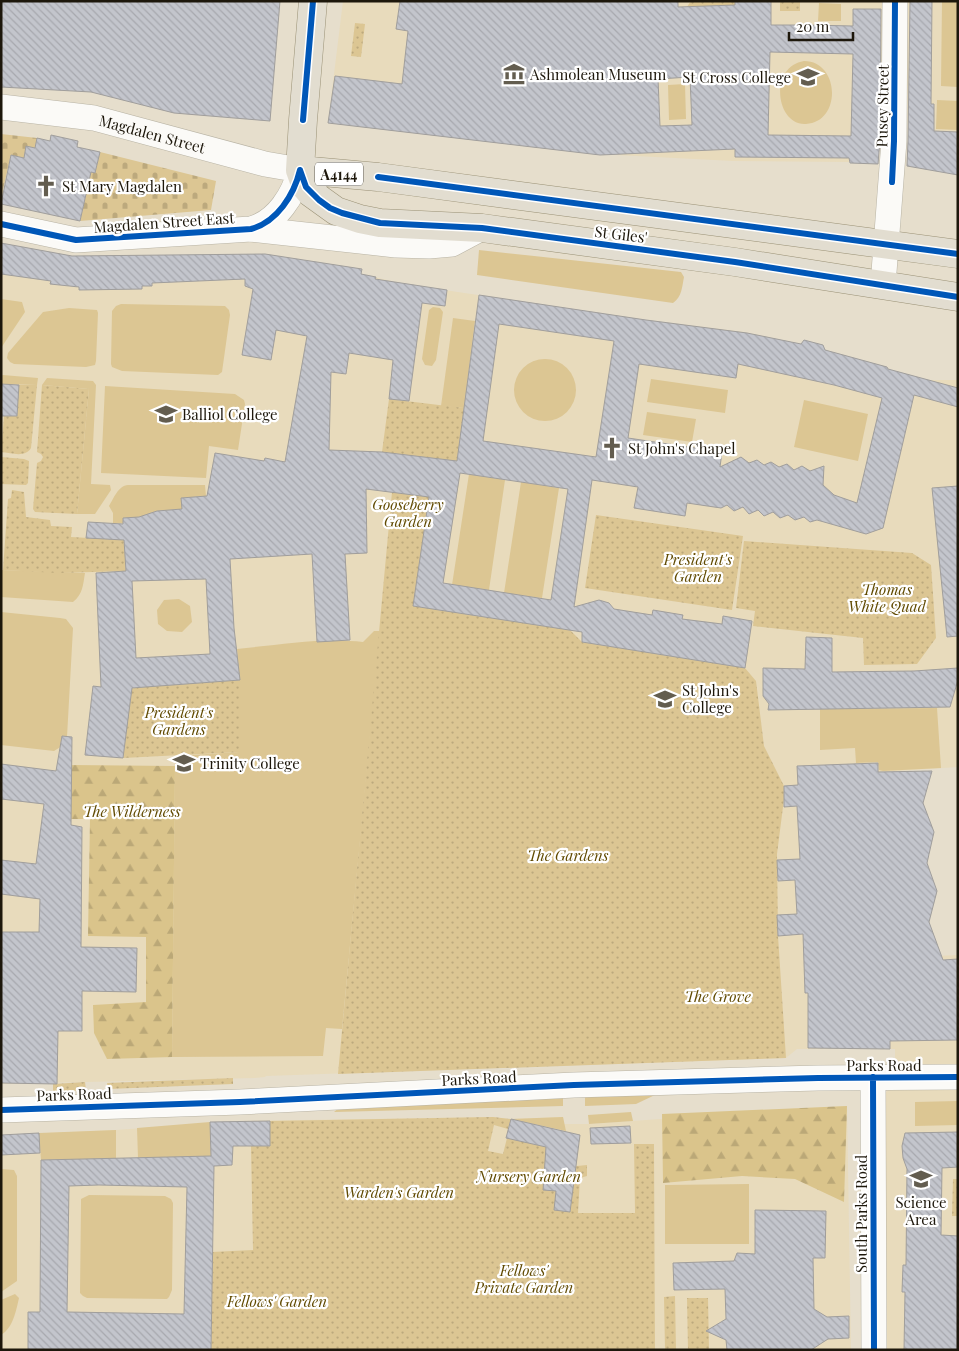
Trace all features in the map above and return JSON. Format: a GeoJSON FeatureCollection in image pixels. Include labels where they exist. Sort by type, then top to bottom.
{"type":"FeatureCollection","features":[{"type":"Feature","properties":{"kind":"main road","name":"A4144"},"geometry":{"type":"LineString","coordinates":[[300,170],[313,1]]}},
{"type":"Feature","properties":{"kind":"main road","name":"St Giles'"},"geometry":{"type":"LineString","coordinates":[[958,254],[378,177],[300,170],[306,187],[330,208],[342,214],[380,223],[482,228],[735,262],[958,297]]}},
{"type":"Feature","properties":{"kind":"street","name":"Pusey Street"},"geometry":{"type":"LineString","coordinates":[[883,285],[894,141],[895,1]]}},
{"type":"Feature","properties":{"kind":"street","name":"Magdalen Street"},"geometry":{"type":"LineString","coordinates":[[1,107],[94,118],[265,164],[300,170]]}},
{"type":"Feature","properties":{"kind":"street","name":"Magdalen Street East"},"geometry":{"type":"LineString","coordinates":[[1,224],[76,240],[251,229],[264,224],[276,214],[297,183],[300,170]]}},
{"type":"Feature","properties":{"kind":"street"},"geometry":{"type":"LineString","coordinates":[[251,229],[396,245],[429,246],[452,244],[482,228]]}},
{"type":"Feature","properties":{"kind":"street","name":"Parks Road"},"geometry":{"type":"LineString","coordinates":[[1,1110],[240,1102],[574,1085],[873,1077],[958,1077]]}},
{"type":"Feature","properties":{"kind":"street","name":"South Parks Road"},"geometry":{"type":"LineString","coordinates":[[873,1077],[874,1350]]}},
{"type":"Feature","properties":{"kind":"shaded area"},"geometry":{"type":"Polygon","coordinates":[[[343,1],[882,1],[881,97],[852,97],[850,162],[733,161],[597,154],[328,123],[343,1]]]}},
{"type":"Feature","properties":{"kind":"shaded area"},"geometry":{"type":"Polygon","coordinates":[[[906,1],[958,1],[958,175],[933,169],[908,145],[906,1]]]}},
{"type":"Feature","properties":{"kind":"shaded area"},"geometry":{"type":"Polygon","coordinates":[[[1,243],[73,257],[265,254],[362,269],[361,274],[404,284],[646,320],[744,332],[801,344],[804,340],[825,350],[928,380],[958,380],[958,767],[883,772],[893,958],[958,955],[958,1350],[887,1350],[884,1101],[886,1092],[895,1085],[895,1049],[797,1049],[786,1058],[266,1076],[255,1078],[1,1084],[1,243]]]}},
{"type":"Feature","properties":{"kind":"shaded area"},"geometry":{"type":"Polygon","coordinates":[[[847,1106],[851,1350],[1,1350],[1,1135],[116,1130],[240,1121],[563,1117],[564,1124],[589,1124],[847,1106]]]}},
{"type":"Feature","properties":{"kind":"green space"},"geometry":{"type":"Polygon","coordinates":[[[691,1],[735,1],[735,17],[682,14],[691,1]]]}},
{"type":"Feature","properties":{"kind":"green space"},"geometry":{"type":"Polygon","coordinates":[[[780,1],[800,1],[800,11],[780,11],[780,1]]]}},
{"type":"Feature","properties":{"kind":"green space"},"geometry":{"type":"Polygon","coordinates":[[[942,1],[958,1],[958,87],[941,86],[942,1]]]}},
{"type":"Feature","properties":{"kind":"green space"},"geometry":{"type":"Polygon","coordinates":[[[819,3],[841,4],[841,21],[818,21],[819,3]]]}},
{"type":"Feature","properties":{"kind":"green space"},"geometry":{"type":"Polygon","coordinates":[[[355,23],[365,24],[361,57],[351,56],[355,23]]]}},
{"type":"Feature","properties":{"kind":"green space"},"geometry":{"type":"Polygon","coordinates":[[[804,61],[816,64],[825,71],[830,80],[832,92],[831,103],[826,113],[818,121],[806,124],[796,122],[788,116],[780,95],[781,84],[785,74],[793,66],[804,61]]]}},
{"type":"Feature","properties":{"kind":"green space"},"geometry":{"type":"Polygon","coordinates":[[[685,84],[686,119],[669,120],[668,85],[685,84]]]}},
{"type":"Feature","properties":{"kind":"green space"},"geometry":{"type":"Polygon","coordinates":[[[937,100],[958,101],[958,130],[936,129],[937,100]]]}},
{"type":"Feature","properties":{"kind":"green space"},"geometry":{"type":"Polygon","coordinates":[[[1,134],[37,138],[35,148],[26,147],[24,158],[11,155],[1,198],[1,134]]]}},
{"type":"Feature","properties":{"kind":"green space"},"geometry":{"type":"Polygon","coordinates":[[[100,152],[216,181],[211,210],[80,221],[91,172],[95,173],[100,152]]]}},
{"type":"Feature","properties":{"kind":"green space"},"geometry":{"type":"Polygon","coordinates":[[[479,250],[681,272],[684,277],[680,295],[673,303],[477,275],[479,250]]]}},
{"type":"Feature","properties":{"kind":"green space"},"geometry":{"type":"Polygon","coordinates":[[[1,299],[22,302],[25,312],[1,348],[1,299]]]}},
{"type":"Feature","properties":{"kind":"green space"},"geometry":{"type":"Polygon","coordinates":[[[121,304],[225,306],[229,310],[230,315],[222,372],[218,375],[122,371],[112,367],[112,311],[121,304]]]}},
{"type":"Feature","properties":{"kind":"green space"},"geometry":{"type":"Polygon","coordinates":[[[433,307],[440,308],[443,312],[436,360],[432,366],[425,365],[422,359],[429,310],[433,307]]]}},
{"type":"Feature","properties":{"kind":"green space"},"geometry":{"type":"Polygon","coordinates":[[[69,308],[97,310],[95,365],[86,367],[14,364],[10,362],[7,358],[8,353],[43,312],[69,308]]]}},
{"type":"Feature","properties":{"kind":"green space"},"geometry":{"type":"Polygon","coordinates":[[[453,318],[475,321],[464,408],[441,406],[453,318]]]}},
{"type":"Feature","properties":{"kind":"green space"},"geometry":{"type":"Polygon","coordinates":[[[539,359],[551,359],[567,368],[574,378],[576,390],[574,402],[567,412],[551,421],[539,421],[528,416],[519,407],[514,396],[514,384],[519,373],[528,364],[539,359]]]}},
{"type":"Feature","properties":{"kind":"green space"},"geometry":{"type":"Polygon","coordinates":[[[1,376],[38,378],[37,385],[1,384],[1,376]]]}},
{"type":"Feature","properties":{"kind":"green space"},"geometry":{"type":"Polygon","coordinates":[[[47,378],[93,381],[96,385],[91,484],[110,485],[111,490],[95,514],[77,514],[89,389],[42,385],[47,378]]]}},
{"type":"Feature","properties":{"kind":"green space"},"geometry":{"type":"Polygon","coordinates":[[[651,379],[728,390],[725,413],[647,402],[651,379]]]}},
{"type":"Feature","properties":{"kind":"green space"},"geometry":{"type":"Polygon","coordinates":[[[19,385],[37,385],[31,448],[22,454],[1,452],[4,416],[17,416],[19,385]]]}},
{"type":"Feature","properties":{"kind":"green space"},"geometry":{"type":"Polygon","coordinates":[[[42,385],[89,389],[77,514],[35,512],[33,509],[37,463],[43,457],[37,452],[42,385]]]}},
{"type":"Feature","properties":{"kind":"green space"},"geometry":{"type":"Polygon","coordinates":[[[105,386],[235,394],[244,400],[245,404],[238,450],[209,446],[206,478],[101,473],[105,386]]]}},
{"type":"Feature","properties":{"kind":"green space"},"geometry":{"type":"Polygon","coordinates":[[[389,399],[464,408],[457,461],[382,452],[389,399]]]}},
{"type":"Feature","properties":{"kind":"green space"},"geometry":{"type":"Polygon","coordinates":[[[804,400],[868,414],[858,461],[794,447],[804,400]]]}},
{"type":"Feature","properties":{"kind":"green space"},"geometry":{"type":"Polygon","coordinates":[[[647,412],[696,419],[692,442],[643,435],[647,412]]]}},
{"type":"Feature","properties":{"kind":"green space"},"geometry":{"type":"Polygon","coordinates":[[[1,457],[29,461],[28,483],[26,485],[1,484],[1,457]]]}},
{"type":"Feature","properties":{"kind":"green space"},"geometry":{"type":"Polygon","coordinates":[[[469,474],[505,480],[489,590],[452,585],[469,474]]]}},
{"type":"Feature","properties":{"kind":"green space"},"geometry":{"type":"Polygon","coordinates":[[[521,482],[559,488],[542,598],[504,593],[521,482]]]}},
{"type":"Feature","properties":{"kind":"green space"},"geometry":{"type":"Polygon","coordinates":[[[128,485],[205,485],[206,496],[182,498],[182,509],[157,511],[123,523],[113,523],[113,513],[109,506],[119,490],[128,485]]]}},
{"type":"Feature","properties":{"kind":"green space"},"geometry":{"type":"Polygon","coordinates":[[[12,490],[24,492],[26,517],[50,520],[51,526],[72,527],[71,537],[124,540],[126,571],[58,573],[3,570],[8,499],[11,498],[12,490]]]}},
{"type":"Feature","properties":{"kind":"green space","name":"The Gardens"},"geometry":{"type":"Polygon","coordinates":[[[392,492],[429,497],[414,606],[570,630],[582,642],[745,668],[756,681],[764,746],[784,786],[777,854],[778,936],[786,1058],[338,1074],[392,492]]]}},
{"type":"Feature","properties":{"kind":"green space","name":"President's Garden"},"geometry":{"type":"Polygon","coordinates":[[[596,515],[743,536],[732,610],[585,588],[596,515]]]}},
{"type":"Feature","properties":{"kind":"green space","name":"Thomas White Quad"},"geometry":{"type":"Polygon","coordinates":[[[744,541],[912,553],[931,565],[936,638],[917,664],[864,665],[863,638],[753,626],[755,611],[736,608],[744,541]]]}},
{"type":"Feature","properties":{"kind":"green space"},"geometry":{"type":"Polygon","coordinates":[[[1,570],[85,573],[81,592],[73,602],[1,597],[1,570]]]}},
{"type":"Feature","properties":{"kind":"green space"},"geometry":{"type":"Polygon","coordinates":[[[179,599],[190,606],[192,622],[182,632],[167,631],[158,624],[157,610],[164,600],[179,599]]]}},
{"type":"Feature","properties":{"kind":"green space"},"geometry":{"type":"Polygon","coordinates":[[[1,612],[66,619],[73,628],[67,737],[62,746],[54,751],[1,745],[1,612]]]}},
{"type":"Feature","properties":{"kind":"green space"},"geometry":{"type":"Polygon","coordinates":[[[374,631],[380,631],[342,1029],[326,1028],[323,1056],[172,1057],[175,756],[239,752],[240,680],[237,649],[332,640],[363,642],[374,631]]]}},
{"type":"Feature","properties":{"kind":"green space","name":"President's Gardens"},"geometry":{"type":"Polygon","coordinates":[[[240,680],[240,752],[123,758],[131,689],[240,680]]]}},
{"type":"Feature","properties":{"kind":"green space"},"geometry":{"type":"Polygon","coordinates":[[[937,708],[941,768],[883,771],[879,770],[878,762],[856,763],[855,748],[820,750],[820,709],[937,708]]]}},
{"type":"Feature","properties":{"kind":"green space","name":"The Wilderness"},"geometry":{"type":"Polygon","coordinates":[[[71,765],[175,766],[172,1057],[107,1059],[94,1033],[93,1005],[146,1002],[146,937],[88,936],[90,819],[71,819],[71,765]]]}},
{"type":"Feature","properties":{"kind":"green space"},"geometry":{"type":"Polygon","coordinates":[[[233,1078],[233,1084],[108,1089],[107,1083],[233,1078]]]}},
{"type":"Feature","properties":{"kind":"green space"},"geometry":{"type":"Polygon","coordinates":[[[85,1082],[86,1090],[53,1092],[53,1084],[85,1082]]]}},
{"type":"Feature","properties":{"kind":"green space"},"geometry":{"type":"Polygon","coordinates":[[[657,1094],[636,1104],[585,1106],[585,1096],[657,1094]]]}},
{"type":"Feature","properties":{"kind":"green space"},"geometry":{"type":"Polygon","coordinates":[[[563,1096],[563,1106],[334,1112],[340,1107],[563,1096]]]}},
{"type":"Feature","properties":{"kind":"green space"},"geometry":{"type":"Polygon","coordinates":[[[958,1101],[958,1125],[915,1126],[915,1102],[958,1101]]]}},
{"type":"Feature","properties":{"kind":"green space"},"geometry":{"type":"Polygon","coordinates":[[[847,1106],[844,1202],[795,1179],[742,1176],[663,1183],[662,1114],[847,1106]]]}},
{"type":"Feature","properties":{"kind":"green space"},"geometry":{"type":"Polygon","coordinates":[[[631,1112],[633,1121],[589,1124],[588,1115],[631,1112]]]}},
{"type":"Feature","properties":{"kind":"green space"},"geometry":{"type":"Polygon","coordinates":[[[493,1117],[511,1119],[508,1129],[494,1125],[488,1151],[503,1154],[507,1138],[561,1150],[566,1131],[563,1163],[577,1166],[587,1165],[587,1176],[580,1178],[578,1213],[635,1213],[634,1144],[654,1144],[655,1350],[211,1350],[212,1252],[253,1250],[251,1146],[270,1146],[270,1121],[493,1117]]]}},
{"type":"Feature","properties":{"kind":"green space"},"geometry":{"type":"Polygon","coordinates":[[[563,1117],[566,1131],[511,1119],[563,1117]]]}},
{"type":"Feature","properties":{"kind":"green space"},"geometry":{"type":"Polygon","coordinates":[[[210,1122],[211,1156],[138,1158],[137,1128],[210,1122]]]}},
{"type":"Feature","properties":{"kind":"green space"},"geometry":{"type":"Polygon","coordinates":[[[116,1130],[116,1159],[41,1160],[39,1133],[116,1130]]]}},
{"type":"Feature","properties":{"kind":"green space"},"geometry":{"type":"Polygon","coordinates":[[[1,1169],[14,1170],[17,1176],[17,1281],[1,1292],[1,1169]]]}},
{"type":"Feature","properties":{"kind":"green space"},"geometry":{"type":"Polygon","coordinates":[[[953,1179],[958,1179],[958,1216],[952,1216],[953,1179]]]}},
{"type":"Feature","properties":{"kind":"green space"},"geometry":{"type":"Polygon","coordinates":[[[749,1184],[749,1244],[665,1244],[665,1185],[749,1184]]]}},
{"type":"Feature","properties":{"kind":"green space"},"geometry":{"type":"Polygon","coordinates":[[[89,1195],[165,1196],[171,1199],[173,1203],[172,1290],[167,1299],[87,1298],[80,1293],[81,1199],[89,1195]]]}},
{"type":"Feature","properties":{"kind":"green space"},"geometry":{"type":"Polygon","coordinates":[[[15,1294],[19,1298],[15,1314],[11,1324],[1,1335],[1,1300],[15,1294]]]}},
{"type":"Feature","properties":{"kind":"green space"},"geometry":{"type":"Polygon","coordinates":[[[675,1296],[676,1350],[665,1350],[664,1297],[675,1296]]]}},
{"type":"Feature","properties":{"kind":"green space"},"geometry":{"type":"Polygon","coordinates":[[[687,1298],[708,1298],[709,1350],[688,1350],[687,1298]]]}},
{"type":"Feature","properties":{"kind":"building"},"geometry":{"type":"Polygon","coordinates":[[[1,1],[280,1],[270,121],[174,113],[91,92],[1,87],[1,1]]]}},
{"type":"Feature","properties":{"kind":"building"},"geometry":{"type":"Polygon","coordinates":[[[400,1],[678,1],[678,7],[735,5],[735,1],[771,1],[771,25],[853,26],[853,9],[881,9],[880,140],[878,164],[850,163],[849,158],[735,157],[735,149],[600,155],[328,123],[335,76],[402,84],[408,31],[396,29],[400,1]],[[770,52],[768,135],[851,136],[853,54],[770,52]],[[690,77],[658,79],[660,126],[692,125],[690,77]]]}},
{"type":"Feature","properties":{"kind":"building"},"geometry":{"type":"Polygon","coordinates":[[[910,1],[932,1],[931,104],[934,104],[934,131],[958,132],[958,175],[907,166],[910,1]]]}},
{"type":"Feature","properties":{"kind":"building","name":"St Mary Magdalen"},"geometry":{"type":"Polygon","coordinates":[[[51,135],[78,141],[77,147],[100,152],[95,173],[91,172],[80,221],[1,204],[11,155],[24,158],[26,146],[35,148],[37,138],[50,141],[51,135]]]}},
{"type":"Feature","properties":{"kind":"building"},"geometry":{"type":"Polygon","coordinates":[[[1,243],[72,256],[265,254],[362,269],[361,274],[376,277],[375,279],[447,290],[445,306],[422,303],[409,401],[389,399],[393,360],[349,353],[346,374],[331,372],[329,450],[382,452],[457,461],[479,295],[747,333],[801,344],[804,340],[823,345],[825,350],[958,388],[958,407],[914,395],[883,528],[866,534],[817,520],[810,522],[804,517],[795,520],[788,515],[780,518],[773,512],[764,516],[758,510],[749,514],[743,507],[734,511],[727,505],[721,508],[687,503],[685,516],[634,508],[638,487],[592,480],[574,607],[599,600],[609,603],[614,609],[652,615],[653,610],[683,615],[682,619],[722,624],[723,616],[752,621],[745,668],[582,642],[582,632],[413,606],[429,497],[366,489],[367,553],[345,554],[350,640],[317,642],[312,554],[230,559],[234,628],[240,680],[132,688],[123,758],[85,755],[93,686],[101,687],[96,573],[126,571],[124,540],[86,538],[88,522],[123,524],[123,518],[139,517],[157,511],[182,509],[181,498],[207,496],[215,453],[264,461],[265,458],[285,462],[307,336],[276,330],[271,360],[242,355],[253,289],[245,286],[245,279],[152,283],[152,286],[142,286],[142,289],[79,290],[79,287],[50,284],[51,281],[1,274],[1,243]],[[499,324],[483,441],[596,457],[614,341],[499,324]],[[639,364],[628,438],[722,452],[720,467],[741,457],[749,463],[757,460],[764,465],[771,462],[779,467],[787,464],[794,470],[802,466],[810,471],[824,466],[823,485],[834,495],[857,503],[882,398],[834,385],[738,364],[736,378],[639,364]],[[460,473],[443,583],[551,600],[568,489],[460,473]],[[206,579],[132,581],[136,658],[210,654],[206,579]]]}},
{"type":"Feature","properties":{"kind":"building"},"geometry":{"type":"Polygon","coordinates":[[[1,384],[19,385],[17,416],[1,416],[1,384]]]}},
{"type":"Feature","properties":{"kind":"building"},"geometry":{"type":"Polygon","coordinates":[[[958,486],[958,636],[947,637],[932,488],[958,486]]]}},
{"type":"Feature","properties":{"kind":"building","name":"Thomas White Quad"},"geometry":{"type":"Polygon","coordinates":[[[806,637],[832,638],[832,672],[914,671],[958,668],[958,680],[950,707],[768,710],[769,704],[763,696],[763,668],[805,669],[806,637]]]}},
{"type":"Feature","properties":{"kind":"building"},"geometry":{"type":"Polygon","coordinates":[[[62,736],[72,737],[71,825],[82,827],[81,947],[137,948],[136,992],[82,991],[82,1031],[58,1031],[57,1084],[1,1083],[1,932],[39,932],[40,899],[1,894],[1,860],[36,864],[44,804],[1,799],[1,764],[56,771],[62,736]]]}},
{"type":"Feature","properties":{"kind":"building"},"geometry":{"type":"Polygon","coordinates":[[[878,763],[878,772],[932,771],[923,803],[934,832],[927,863],[937,891],[929,922],[943,960],[958,959],[958,1040],[890,1041],[890,1049],[808,1048],[808,993],[805,993],[803,934],[778,936],[777,915],[797,914],[795,880],[778,881],[777,860],[800,859],[797,806],[784,807],[784,786],[798,785],[797,766],[878,763]]]}},
{"type":"Feature","properties":{"kind":"building"},"geometry":{"type":"Polygon","coordinates":[[[511,1119],[580,1135],[570,1212],[554,1210],[556,1191],[543,1190],[546,1147],[506,1138],[511,1119]]]}},
{"type":"Feature","properties":{"kind":"building"},"geometry":{"type":"Polygon","coordinates":[[[270,1121],[270,1146],[233,1146],[232,1165],[214,1166],[211,1350],[28,1350],[28,1312],[40,1312],[41,1160],[211,1156],[210,1122],[270,1121]],[[69,1186],[67,1312],[184,1314],[187,1187],[69,1186]]]}},
{"type":"Feature","properties":{"kind":"building"},"geometry":{"type":"Polygon","coordinates":[[[630,1126],[631,1143],[591,1144],[590,1128],[630,1126]]]}},
{"type":"Feature","properties":{"kind":"building"},"geometry":{"type":"Polygon","coordinates":[[[958,1132],[958,1167],[942,1168],[941,1235],[958,1236],[958,1350],[904,1350],[905,1292],[902,1292],[903,1265],[906,1265],[907,1169],[903,1158],[902,1146],[905,1133],[958,1132]]]}},
{"type":"Feature","properties":{"kind":"building"},"geometry":{"type":"Polygon","coordinates":[[[39,1133],[40,1153],[1,1155],[1,1135],[39,1133]]]}},
{"type":"Feature","properties":{"kind":"building"},"geometry":{"type":"Polygon","coordinates":[[[755,1210],[826,1211],[825,1258],[813,1258],[814,1309],[827,1317],[849,1316],[849,1338],[828,1339],[811,1350],[727,1350],[726,1340],[706,1331],[726,1319],[725,1289],[674,1290],[673,1263],[734,1261],[737,1253],[755,1254],[755,1210]]]}},
{"type":"Feature","properties":{"kind":"cycle path"},"geometry":{"type":"LineString","coordinates":[[303,120],[313,1]]}},
{"type":"Feature","properties":{"kind":"cycle path"},"geometry":{"type":"LineString","coordinates":[[892,182],[895,1]]}},
{"type":"Feature","properties":{"kind":"cycle path"},"geometry":{"type":"LineString","coordinates":[[300,170],[306,187],[330,208],[380,223],[482,228],[735,262],[958,297]]}},
{"type":"Feature","properties":{"kind":"cycle path"},"geometry":{"type":"LineString","coordinates":[[1,224],[76,240],[251,229],[269,220],[283,206],[289,198],[300,170]]}},
{"type":"Feature","properties":{"kind":"cycle path"},"geometry":{"type":"LineString","coordinates":[[378,177],[958,254]]}},
{"type":"Feature","properties":{"kind":"cycle path"},"geometry":{"type":"LineString","coordinates":[[873,1077],[874,1350]]}},
{"type":"Feature","properties":{"kind":"cycle path"},"geometry":{"type":"LineString","coordinates":[[1,1110],[240,1102],[574,1085],[818,1078],[958,1077]]}},
{"type":"Feature","properties":{"kind":"place","name":"Ashmolean Museum"},"geometry":{"type":"Point","coordinates":[514,74]}},
{"type":"Feature","properties":{"kind":"place","name":"St Cross College"},"geometry":{"type":"Point","coordinates":[808,77]}},
{"type":"Feature","properties":{"kind":"place","name":"St Mary Magdalen"},"geometry":{"type":"Point","coordinates":[46,186]}},
{"type":"Feature","properties":{"kind":"place","name":"Balliol College"},"geometry":{"type":"Point","coordinates":[166,414]}},
{"type":"Feature","properties":{"kind":"place","name":"St John's Chapel"},"geometry":{"type":"Point","coordinates":[612,448]}},
{"type":"Feature","properties":{"kind":"place","name":"St John's College"},"geometry":{"type":"Point","coordinates":[665,699]}},
{"type":"Feature","properties":{"kind":"place","name":"Trinity College"},"geometry":{"type":"Point","coordinates":[184,763]}},
{"type":"Feature","properties":{"kind":"place","name":"Science Area"},"geometry":{"type":"Point","coordinates":[921,1179]}},
{"type":"Feature","properties":{"kind":"park label","name":"Gooseberry Garden"},"geometry":{"type":"Point","coordinates":[408,512]}},
{"type":"Feature","properties":{"kind":"park label","name":"The Grove"},"geometry":{"type":"Point","coordinates":[718,996]}},
{"type":"Feature","properties":{"kind":"park label","name":"Nursery Garden"},"geometry":{"type":"Point","coordinates":[529,1176]}},
{"type":"Feature","properties":{"kind":"park label","name":"Warden's Garden"},"geometry":{"type":"Point","coordinates":[399,1192]}},
{"type":"Feature","properties":{"kind":"park label","name":"Fellows' Private Garden"},"geometry":{"type":"Point","coordinates":[524,1278]}},
{"type":"Feature","properties":{"kind":"park label","name":"Fellows' Garden"},"geometry":{"type":"Point","coordinates":[277,1301]}}]}
